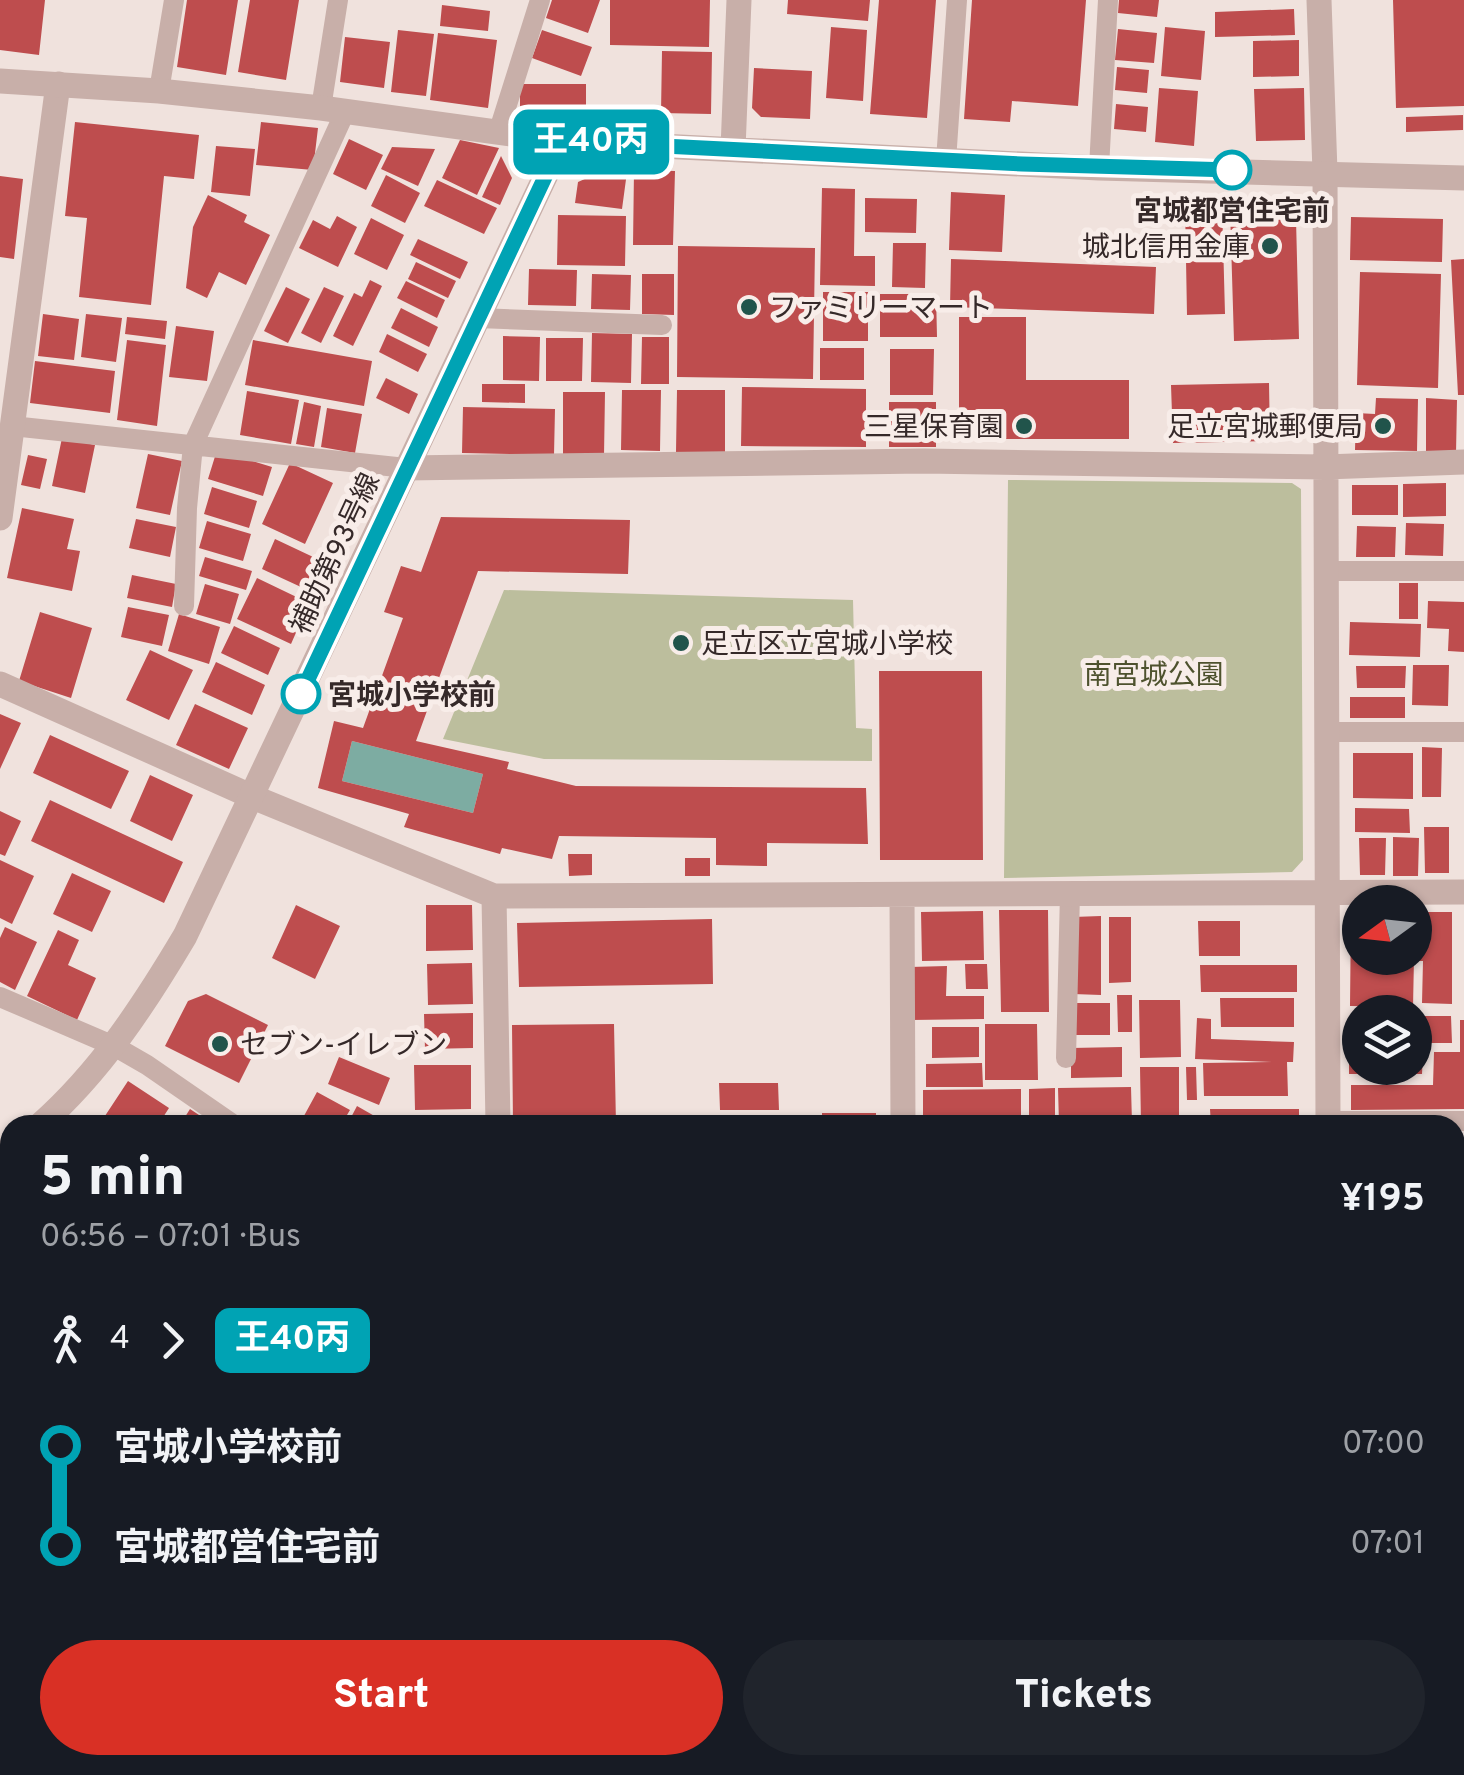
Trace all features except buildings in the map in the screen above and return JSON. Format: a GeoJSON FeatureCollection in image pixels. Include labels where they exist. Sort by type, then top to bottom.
{"type":"FeatureCollection","features":[{"type":"Feature","properties":{"kind":"street"},"geometry":{"type":"LineString","coordinates":[[733,148],[739,0]]}},
{"type":"Feature","properties":{"kind":"street"},"geometry":{"type":"LineString","coordinates":[[1319,0],[1324,172],[1328,1115]]}},
{"type":"Feature","properties":{"kind":"street"},"geometry":{"type":"LineString","coordinates":[[0,81],[333,110],[562,141],[1099,168],[1464,178]]}},
{"type":"Feature","properties":{"kind":"street"},"geometry":{"type":"LineString","coordinates":[[0,518],[58,84]]}},
{"type":"Feature","properties":{"kind":"street","name":"補助第93号線"},"geometry":{"type":"LineString","coordinates":[[50,1115],[114,1046],[148,1000],[185,936],[562,141]]}},
{"type":"Feature","properties":{"kind":"street"},"geometry":{"type":"LineString","coordinates":[[406,468],[924,461],[1325,468],[1464,462]]}},
{"type":"Feature","properties":{"kind":"street"},"geometry":{"type":"LineString","coordinates":[[0,684],[253,797],[494,896],[1464,892]]}},
{"type":"Feature","properties":{"kind":"street"},"geometry":{"type":"LineString","coordinates":[[902,895],[903,1115]]}},
{"type":"Feature","properties":{"kind":"street"},"geometry":{"type":"LineString","coordinates":[[494,896],[498,1115]]}},
{"type":"Feature","properties":{"kind":"lane"},"geometry":{"type":"LineString","coordinates":[[160,92],[174,0]]}},
{"type":"Feature","properties":{"kind":"lane"},"geometry":{"type":"LineString","coordinates":[[184,606],[193,446],[333,110],[338,0]]}},
{"type":"Feature","properties":{"kind":"lane"},"geometry":{"type":"LineString","coordinates":[[499,130],[540,0]]}},
{"type":"Feature","properties":{"kind":"lane"},"geometry":{"type":"LineString","coordinates":[[946,161],[957,0]]}},
{"type":"Feature","properties":{"kind":"lane"},"geometry":{"type":"LineString","coordinates":[[1099,168],[1108,0]]}},
{"type":"Feature","properties":{"kind":"lane"},"geometry":{"type":"LineString","coordinates":[[478,318],[662,325]]}},
{"type":"Feature","properties":{"kind":"lane"},"geometry":{"type":"LineString","coordinates":[[12,426],[406,468]]}},
{"type":"Feature","properties":{"kind":"lane"},"geometry":{"type":"LineString","coordinates":[[1326,570],[1464,570]]}},
{"type":"Feature","properties":{"kind":"lane"},"geometry":{"type":"LineString","coordinates":[[1325,732],[1464,732]]}},
{"type":"Feature","properties":{"kind":"lane"},"geometry":{"type":"LineString","coordinates":[[1066,1058],[1070,893]]}},
{"type":"Feature","properties":{"kind":"lane"},"geometry":{"type":"LineString","coordinates":[[0,997],[114,1046],[220,1115]]}},
{"type":"Feature","properties":{"kind":"green space","name":"南宮城公園"},"geometry":{"type":"Polygon","coordinates":[[[1008,480],[1292,483],[1301,489],[1303,860],[1292,872],[1004,878],[1008,480]]]}},
{"type":"Feature","properties":{"kind":"green space"},"geometry":{"type":"Polygon","coordinates":[[[504,590],[853,600],[856,728],[872,729],[872,761],[544,759],[443,739],[504,590]]]}},
{"type":"Feature","properties":{"kind":"water"},"geometry":{"type":"Polygon","coordinates":[[[352,741],[483,774],[473,813],[342,781],[352,741]]]}},
{"type":"Feature","properties":{"kind":"bus line","name":"王40丙"},"geometry":{"type":"LineString","coordinates":[[301,694],[562,141],[1099,168],[1232,170]]}},
{"type":"Feature","properties":{"kind":"place","name":"宮城都営住宅前"},"geometry":{"type":"Point","coordinates":[1232,170]}},
{"type":"Feature","properties":{"kind":"place","name":"城北信用金庫"},"geometry":{"type":"Point","coordinates":[1270,246]}},
{"type":"Feature","properties":{"kind":"place","name":"ファミリーマート"},"geometry":{"type":"Point","coordinates":[749,307]}},
{"type":"Feature","properties":{"kind":"place","name":"三星保育園"},"geometry":{"type":"Point","coordinates":[1024,426]}},
{"type":"Feature","properties":{"kind":"place","name":"足立宮城郵便局"},"geometry":{"type":"Point","coordinates":[1383,426]}},
{"type":"Feature","properties":{"kind":"place","name":"足立区立宮城小学校"},"geometry":{"type":"Point","coordinates":[681,643]}},
{"type":"Feature","properties":{"kind":"place","name":"宮城小学校前"},"geometry":{"type":"Point","coordinates":[301,694]}},
{"type":"Feature","properties":{"kind":"place","name":"セブン-イレブン"},"geometry":{"type":"Point","coordinates":[220,1044]}}]}
